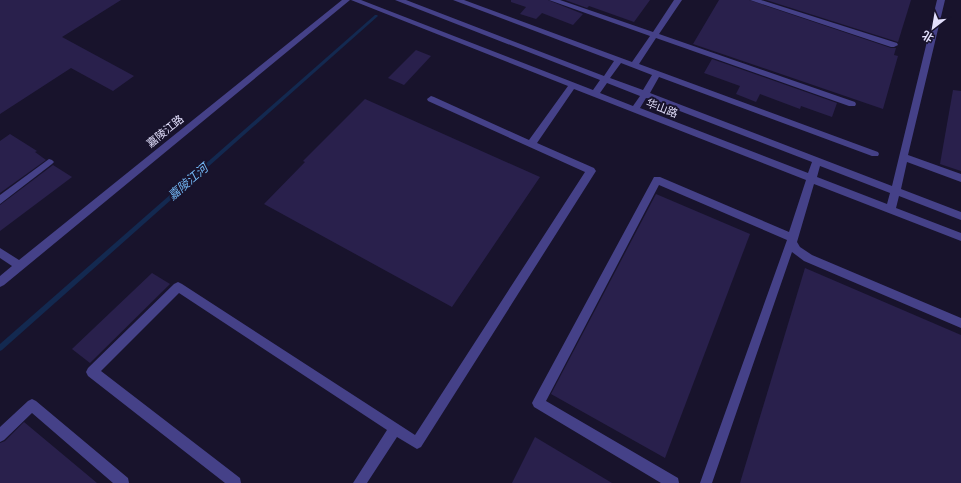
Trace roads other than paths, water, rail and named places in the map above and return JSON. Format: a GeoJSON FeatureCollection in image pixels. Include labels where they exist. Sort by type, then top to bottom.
{"type":"FeatureCollection","features":[{"type":"Feature","properties":{"kind":"street","name":"嘉陵江路"},"geometry":{"type":"LineString","coordinates":[[0,282],[346,0]]}},
{"type":"Feature","properties":{"kind":"street","name":"华山路"},"geometry":{"type":"LineString","coordinates":[[355,0],[961,237]]}},
{"type":"Feature","properties":{"kind":"street","name":"华山路"},"geometry":{"type":"LineString","coordinates":[[399,0],[961,216]]}},
{"type":"Feature","properties":{"kind":"street"},"geometry":{"type":"LineString","coordinates":[[457,0],[875,154]]}},
{"type":"Feature","properties":{"kind":"street"},"geometry":{"type":"LineString","coordinates":[[553,0],[852,104]]}},
{"type":"Feature","properties":{"kind":"street"},"geometry":{"type":"LineString","coordinates":[[634,65],[678,0]]}},
{"type":"Feature","properties":{"kind":"street"},"geometry":{"type":"LineString","coordinates":[[754,0],[894,45]]}},
{"type":"Feature","properties":{"kind":"street"},"geometry":{"type":"LineString","coordinates":[[891,210],[941,0]]}},
{"type":"Feature","properties":{"kind":"street"},"geometry":{"type":"LineString","coordinates":[[595,94],[619,60]]}},
{"type":"Feature","properties":{"kind":"street"},"geometry":{"type":"LineString","coordinates":[[635,110],[657,74]]}},
{"type":"Feature","properties":{"kind":"street"},"geometry":{"type":"LineString","coordinates":[[531,144],[573,85]]}},
{"type":"Feature","properties":{"kind":"street"},"geometry":{"type":"LineString","coordinates":[[235,483],[92,372],[178,286],[417,443],[591,171],[431,99]]}},
{"type":"Feature","properties":{"kind":"street"},"geometry":{"type":"LineString","coordinates":[[903,157],[961,178]]}},
{"type":"Feature","properties":{"kind":"street"},"geometry":{"type":"LineString","coordinates":[[706,483],[792,240],[817,161]]}},
{"type":"Feature","properties":{"kind":"street"},"geometry":{"type":"LineString","coordinates":[[0,200],[49,162]]}},
{"type":"Feature","properties":{"kind":"street"},"geometry":{"type":"LineString","coordinates":[[673,483],[538,403],[656,180],[792,240],[798,252],[808,258],[961,323]]}},
{"type":"Feature","properties":{"kind":"street"},"geometry":{"type":"LineString","coordinates":[[0,252],[20,266]]}},
{"type":"Feature","properties":{"kind":"street"},"geometry":{"type":"LineString","coordinates":[[0,436],[32,405],[123,483]]}},
{"type":"Feature","properties":{"kind":"street"},"geometry":{"type":"LineString","coordinates":[[359,483],[395,429]]}},
{"type":"Feature","properties":{"kind":"waterway","name":"嘉陵江河"},"geometry":{"type":"LineString","coordinates":[[0,348],[376,16]]}}]}
